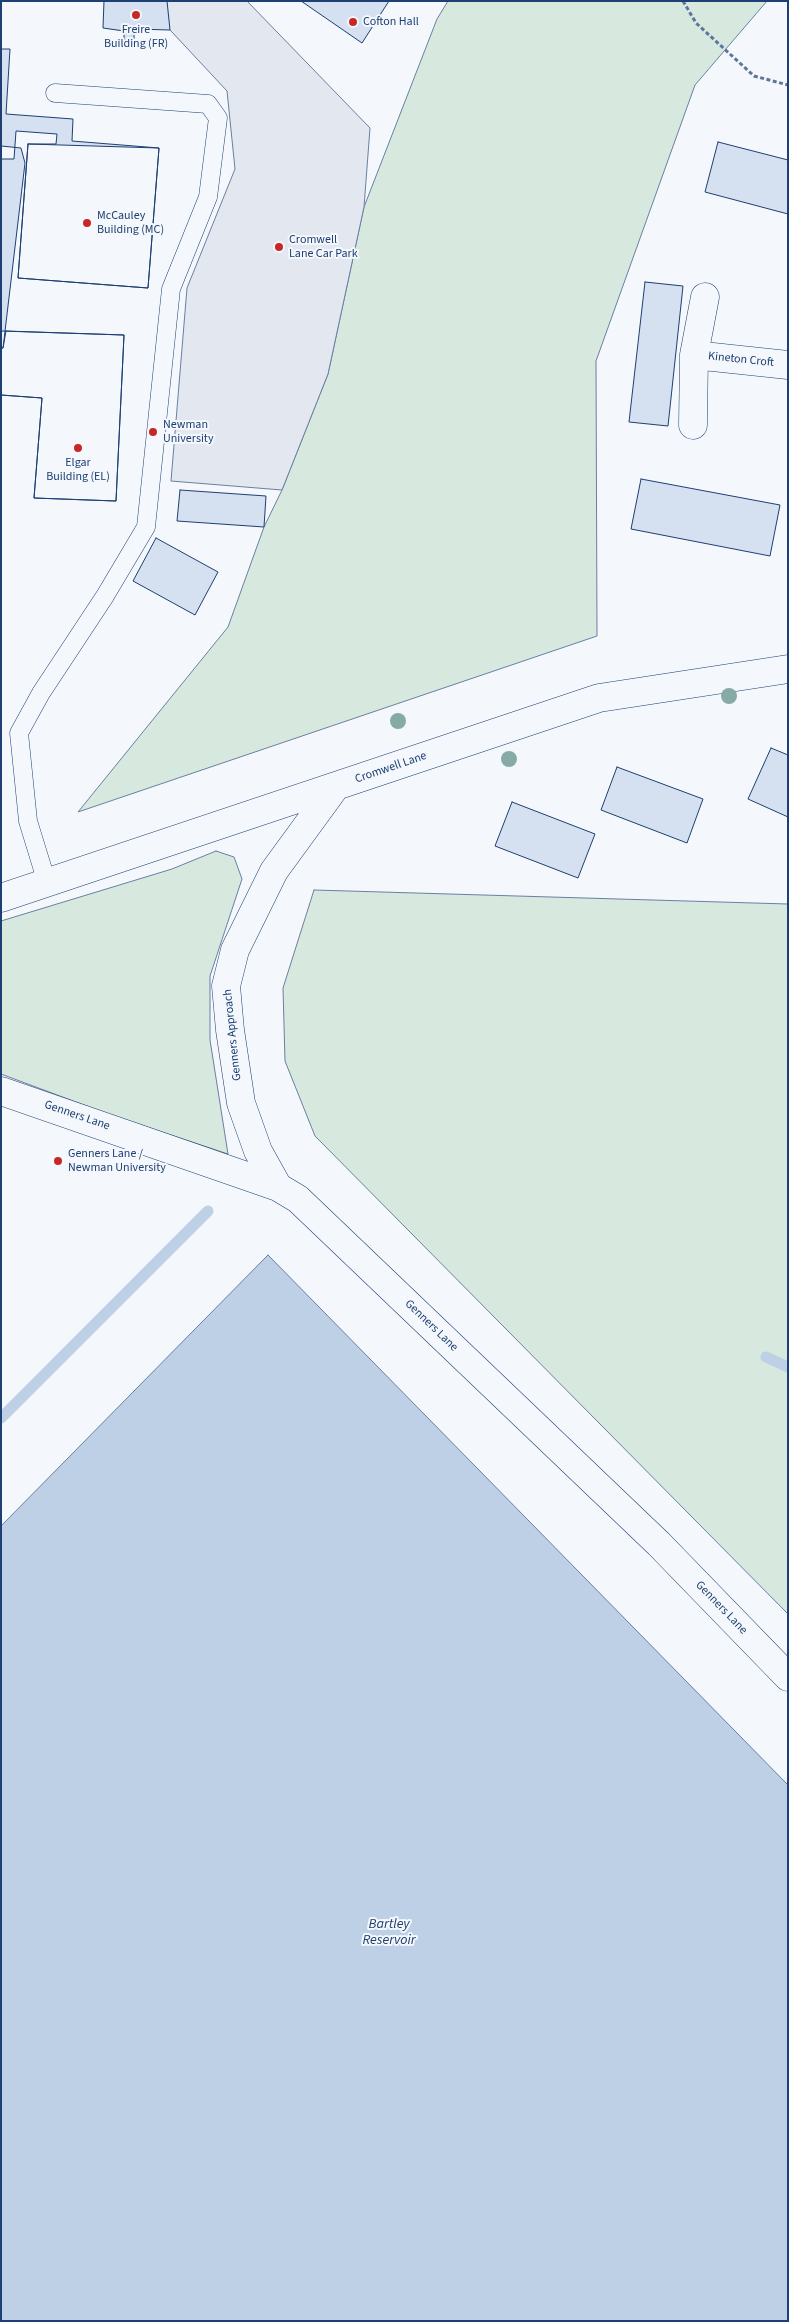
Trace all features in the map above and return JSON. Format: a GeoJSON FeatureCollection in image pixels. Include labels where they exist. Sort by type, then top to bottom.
{"type":"FeatureCollection","features":[{"type":"Feature","properties":{"kind":"street","name":"Kineton Croft"},"geometry":{"type":"LineString","coordinates":[[693,425],[694,355],[705,297]]}},
{"type":"Feature","properties":{"kind":"street","name":"Kineton Croft"},"geometry":{"type":"LineString","coordinates":[[694,355],[788,365]]}},
{"type":"Feature","properties":{"kind":"street","name":"Cromwell Lane"},"geometry":{"type":"LineString","coordinates":[[1,898],[599,698],[788,669]]}},
{"type":"Feature","properties":{"kind":"street","name":"Genners Approach"},"geometry":{"type":"LineString","coordinates":[[278,1187],[258,1151],[241,1104],[230,1030],[226,986],[235,950],[274,871],[336,786]]}},
{"type":"Feature","properties":{"kind":"street","name":"Genners Lane"},"geometry":{"type":"LineString","coordinates":[[1,1091],[278,1187],[298,1199],[645,1530],[788,1677]]}},
{"type":"Feature","properties":{"kind":"lane"},"geometry":{"type":"LineString","coordinates":[[47,883],[28,821],[19,733],[41,693],[105,596],[146,527],[171,289],[208,197],[218,118],[208,104],[55,93]]}},
{"type":"Feature","properties":{"kind":"path"},"geometry":{"type":"LineString","coordinates":[[683,1],[696,23],[754,76],[788,85]]}},
{"type":"Feature","properties":{"kind":"shaded area","name":"Cromwell Lane Car Park"},"geometry":{"type":"Polygon","coordinates":[[[143,1],[247,1],[370,128],[364,207],[328,374],[282,490],[171,481],[187,288],[235,169],[227,91],[143,1]]]}},
{"type":"Feature","properties":{"kind":"shaded area"},"geometry":{"type":"Polygon","coordinates":[[[448,1],[767,1],[695,85],[596,361],[597,636],[78,812],[228,627],[264,527],[282,490],[328,374],[364,207],[437,19],[448,1]]]}},
{"type":"Feature","properties":{"kind":"shaded area"},"geometry":{"type":"Polygon","coordinates":[[[216,851],[234,857],[242,879],[210,976],[210,1040],[228,1154],[108,1114],[1,1074],[1,921],[172,869],[216,851]]]}},
{"type":"Feature","properties":{"kind":"shaded area"},"geometry":{"type":"Polygon","coordinates":[[[314,890],[788,904],[788,1614],[315,1136],[285,1061],[283,988],[314,890]]]}},
{"type":"Feature","properties":{"kind":"water","name":"Bartley Reservoir"},"geometry":{"type":"Polygon","coordinates":[[[268,1255],[788,1785],[788,2321],[1,2321],[1,1526],[268,1255]]]}},
{"type":"Feature","properties":{"kind":"building","name":"Freire Building (FR)"},"geometry":{"type":"Polygon","coordinates":[[[104,1],[167,1],[170,30],[134,29],[134,41],[124,40],[124,31],[103,28],[104,1]]]}},
{"type":"Feature","properties":{"kind":"building","name":"Cofton Hall"},"geometry":{"type":"Polygon","coordinates":[[[301,1],[389,1],[362,43],[301,1]]]}},
{"type":"Feature","properties":{"kind":"building","name":"McCauley Building (MC)"},"geometry":{"type":"Polygon","coordinates":[[[1,49],[10,49],[6,114],[73,119],[72,141],[159,148],[148,288],[18,278],[28,144],[56,144],[57,134],[16,131],[14,159],[1,159],[1,49]]]}},
{"type":"Feature","properties":{"kind":"building"},"geometry":{"type":"Polygon","coordinates":[[[718,142],[788,160],[788,214],[705,192],[718,142]]]}},
{"type":"Feature","properties":{"kind":"building","name":"McCauley Building (MC)"},"geometry":{"type":"Polygon","coordinates":[[[28,144],[159,148],[148,288],[18,278],[28,144]]]}},
{"type":"Feature","properties":{"kind":"building"},"geometry":{"type":"Polygon","coordinates":[[[1,146],[21,148],[25,163],[3,348],[1,348],[1,146]]]}},
{"type":"Feature","properties":{"kind":"building"},"geometry":{"type":"Polygon","coordinates":[[[645,282],[683,286],[668,426],[629,422],[645,282]]]}},
{"type":"Feature","properties":{"kind":"building","name":"Elgar Building (EL)"},"geometry":{"type":"Polygon","coordinates":[[[1,331],[124,335],[116,501],[34,498],[42,398],[1,395],[1,331]]]}},
{"type":"Feature","properties":{"kind":"building","name":"Elgar Building (EL)"},"geometry":{"type":"Polygon","coordinates":[[[6,331],[124,335],[116,501],[34,498],[42,398],[1,395],[1,348],[3,348],[6,331]]]}},
{"type":"Feature","properties":{"kind":"building"},"geometry":{"type":"Polygon","coordinates":[[[641,479],[780,505],[770,556],[631,529],[641,479]]]}},
{"type":"Feature","properties":{"kind":"building"},"geometry":{"type":"Polygon","coordinates":[[[180,490],[266,496],[264,527],[177,521],[180,490]]]}},
{"type":"Feature","properties":{"kind":"building"},"geometry":{"type":"Polygon","coordinates":[[[156,538],[218,572],[195,615],[133,581],[156,538]]]}},
{"type":"Feature","properties":{"kind":"building"},"geometry":{"type":"Polygon","coordinates":[[[771,748],[788,755],[788,817],[748,799],[771,748]]]}},
{"type":"Feature","properties":{"kind":"building"},"geometry":{"type":"Polygon","coordinates":[[[617,767],[703,799],[687,843],[601,810],[617,767]]]}},
{"type":"Feature","properties":{"kind":"building"},"geometry":{"type":"Polygon","coordinates":[[[512,802],[595,834],[578,878],[495,846],[512,802]]]}},
{"type":"Feature","properties":{"kind":"waterway"},"geometry":{"type":"LineString","coordinates":[[1,1418],[208,1211]]}},
{"type":"Feature","properties":{"kind":"waterway"},"geometry":{"type":"LineString","coordinates":[[766,1357],[788,1367]]}},
{"type":"Feature","properties":{"kind":"place","name":"Freire Building (FR)"},"geometry":{"type":"Point","coordinates":[136,15]}},
{"type":"Feature","properties":{"kind":"place","name":"Cofton Hall"},"geometry":{"type":"Point","coordinates":[353,22]}},
{"type":"Feature","properties":{"kind":"place","name":"McCauley Building (MC)"},"geometry":{"type":"Point","coordinates":[87,223]}},
{"type":"Feature","properties":{"kind":"place","name":"Cromwell Lane Car Park"},"geometry":{"type":"Point","coordinates":[279,247]}},
{"type":"Feature","properties":{"kind":"place","name":"Newman University"},"geometry":{"type":"Point","coordinates":[153,432]}},
{"type":"Feature","properties":{"kind":"place","name":"Elgar Building (EL)"},"geometry":{"type":"Point","coordinates":[78,448]}},
{"type":"Feature","properties":{"kind":"place","name":"Genners Lane / Newman University"},"geometry":{"type":"Point","coordinates":[58,1161]}}]}
